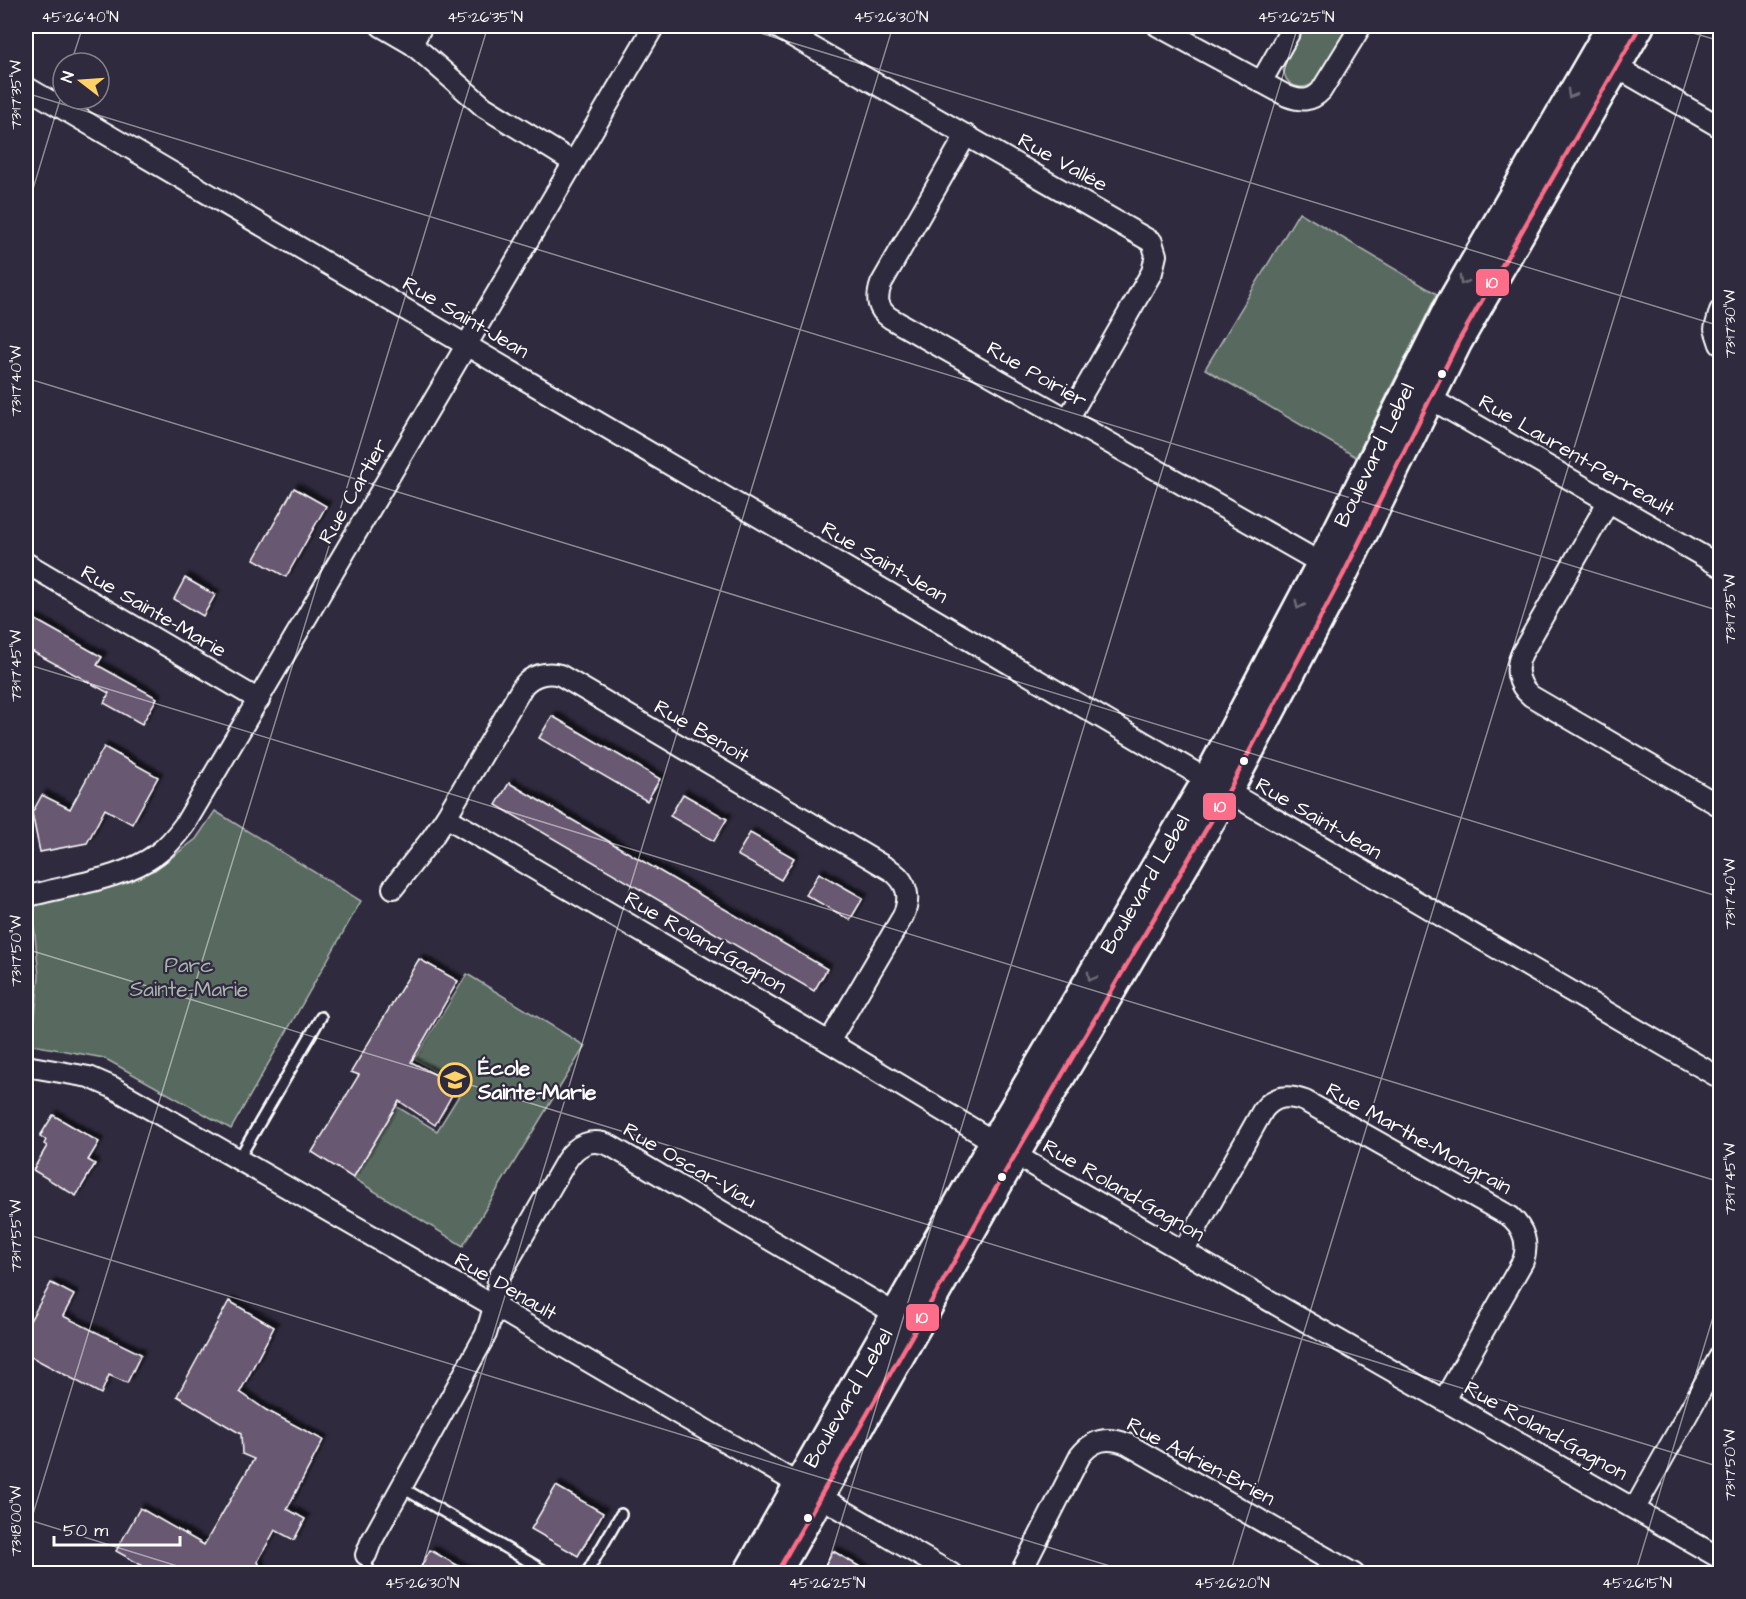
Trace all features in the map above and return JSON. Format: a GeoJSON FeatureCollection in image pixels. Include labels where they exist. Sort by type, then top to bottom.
{"type":"FeatureCollection","features":[{"type":"Feature","properties":{"kind":"street"},"geometry":{"type":"LineString","coordinates":[[381,26],[412,44],[484,107],[573,162]]}},
{"type":"Feature","properties":{"kind":"street"},"geometry":{"type":"LineString","coordinates":[[412,44],[422,26]]}},
{"type":"Feature","properties":{"kind":"street","name":"Rue Cartier"},"geometry":{"type":"LineString","coordinates":[[26,897],[118,873],[140,864],[157,854],[172,841],[185,824],[654,26]]}},
{"type":"Feature","properties":{"kind":"street","name":"Rue Vallée"},"geometry":{"type":"LineString","coordinates":[[775,26],[1146,237],[1155,246],[1156,260],[1152,272],[1068,419]]}},
{"type":"Feature","properties":{"kind":"street"},"geometry":{"type":"LineString","coordinates":[[1158,26],[1261,82],[1304,100],[1317,96],[1325,86],[1361,26]]}},
{"type":"Feature","properties":{"kind":"street"},"geometry":{"type":"LineString","coordinates":[[1261,82],[1293,26]]}},
{"type":"Feature","properties":{"kind":"street","name":"Boulevard Lebel"},"geometry":{"type":"LineString","coordinates":[[1605,60],[1611,26]]}},
{"type":"Feature","properties":{"kind":"street","name":"Boulevard Lebel"},"geometry":{"type":"LineString","coordinates":[[747,1574],[810,1490],[1005,1148],[1217,785],[1332,569],[1420,392],[1450,304],[1605,60],[1640,26]]}},
{"type":"Feature","properties":{"kind":"street"},"geometry":{"type":"LineString","coordinates":[[1605,60],[1720,127]]}},
{"type":"Feature","properties":{"kind":"street","name":"Rue Saint-Jean"},"geometry":{"type":"LineString","coordinates":[[26,87],[1720,1078]]}},
{"type":"Feature","properties":{"kind":"street","name":"Rue Poirier"},"geometry":{"type":"LineString","coordinates":[[966,135],[881,284],[877,298],[879,306],[890,318],[1332,569]]}},
{"type":"Feature","properties":{"kind":"street"},"geometry":{"type":"LineString","coordinates":[[1720,311],[1715,329],[1720,344]]}},
{"type":"Feature","properties":{"kind":"street","name":"Rue Laurent-Perreault"},"geometry":{"type":"LineString","coordinates":[[1420,392],[1720,566]]}},
{"type":"Feature","properties":{"kind":"street"},"geometry":{"type":"LineString","coordinates":[[1608,502],[1522,652],[1518,661],[1518,676],[1526,692],[1531,696],[1720,806]]}},
{"type":"Feature","properties":{"kind":"street","name":"Rue Sainte-Marie"},"geometry":{"type":"LineString","coordinates":[[26,563],[259,700]]}},
{"type":"Feature","properties":{"kind":"street","name":"Rue Benoit"},"geometry":{"type":"LineString","coordinates":[[393,888],[446,818],[523,686],[527,681],[544,674],[560,675],[892,871],[904,883],[908,898],[903,916],[829,1042]]}},
{"type":"Feature","properties":{"kind":"street","name":"Rue Roland-Gagnon"},"geometry":{"type":"LineString","coordinates":[[446,818],[1183,1252],[1720,1558]]}},
{"type":"Feature","properties":{"kind":"street","name":"Rue Denault"},"geometry":{"type":"LineString","coordinates":[[26,1066],[100,1081],[494,1306],[952,1574]]}},
{"type":"Feature","properties":{"kind":"street","name":"Rue Marthe-Mongrain"},"geometry":{"type":"LineString","coordinates":[[1183,1252],[1263,1110],[1268,1104],[1288,1096],[1305,1101],[1511,1217],[1525,1236],[1524,1261],[1444,1400]]}},
{"type":"Feature","properties":{"kind":"street","name":"Rue Oscar-Viau"},"geometry":{"type":"LineString","coordinates":[[367,1564],[371,1542],[486,1334],[494,1306],[498,1279],[566,1161],[579,1146],[597,1142],[611,1146],[896,1314]]}},
{"type":"Feature","properties":{"kind":"street","name":"Boulevard Lebel"},"geometry":{"type":"LineString","coordinates":[[776,1574],[810,1490],[896,1314],[1005,1148]]}},
{"type":"Feature","properties":{"kind":"street"},"geometry":{"type":"LineString","coordinates":[[1635,1508],[1720,1356]]}},
{"type":"Feature","properties":{"kind":"street","name":"Rue Adrien-Brien"},"geometry":{"type":"LineString","coordinates":[[1020,1574],[1080,1456],[1086,1448],[1106,1438],[1126,1444],[1354,1574]]}},
{"type":"Feature","properties":{"kind":"lane"},"geometry":{"type":"LineString","coordinates":[[238,1160],[321,1017]]}},
{"type":"Feature","properties":{"kind":"lane"},"geometry":{"type":"LineString","coordinates":[[401,1487],[550,1574]]}},
{"type":"Feature","properties":{"kind":"lane"},"geometry":{"type":"LineString","coordinates":[[586,1574],[621,1514]]}},
{"type":"Feature","properties":{"kind":"green space"},"geometry":{"type":"Polygon","coordinates":[[[1305,26],[1348,26],[1330,61],[1317,80],[1310,85],[1298,87],[1288,81],[1283,67],[1305,26]]]}},
{"type":"Feature","properties":{"kind":"green space"},"geometry":{"type":"Polygon","coordinates":[[[1299,212],[1437,294],[1356,457],[1205,369],[1299,212]]]}},
{"type":"Feature","properties":{"kind":"green space","name":"Parc Sainte-Marie"},"geometry":{"type":"Polygon","coordinates":[[[215,811],[361,901],[231,1129],[104,1058],[32,1045],[39,976],[32,906],[155,870],[196,839],[215,811]]]}},
{"type":"Feature","properties":{"kind":"green space"},"geometry":{"type":"Polygon","coordinates":[[[467,974],[585,1046],[463,1246],[353,1178],[396,1106],[437,1131],[463,1089],[415,1059],[467,974]]]}},
{"type":"Feature","properties":{"kind":"building"},"geometry":{"type":"Polygon","coordinates":[[[294,488],[326,506],[286,577],[254,559],[294,488]]]}},
{"type":"Feature","properties":{"kind":"building"},"geometry":{"type":"Polygon","coordinates":[[[185,578],[215,595],[203,616],[174,599],[185,578]]]}},
{"type":"Feature","properties":{"kind":"building"},"geometry":{"type":"Polygon","coordinates":[[[34,619],[102,657],[97,665],[157,698],[142,724],[104,703],[109,693],[26,648],[26,634],[34,619]]]}},
{"type":"Feature","properties":{"kind":"building"},"geometry":{"type":"Polygon","coordinates":[[[552,716],[660,779],[647,801],[539,738],[552,716]]]}},
{"type":"Feature","properties":{"kind":"building"},"geometry":{"type":"Polygon","coordinates":[[[104,747],[158,777],[132,824],[105,809],[87,843],[40,852],[32,813],[42,795],[70,809],[104,747]]]}},
{"type":"Feature","properties":{"kind":"building"},"geometry":{"type":"Polygon","coordinates":[[[509,783],[827,969],[814,991],[496,805],[509,783]]]}},
{"type":"Feature","properties":{"kind":"building"},"geometry":{"type":"Polygon","coordinates":[[[683,794],[727,819],[714,841],[670,816],[683,794]]]}},
{"type":"Feature","properties":{"kind":"building"},"geometry":{"type":"Polygon","coordinates":[[[750,833],[794,858],[781,880],[737,855],[750,833]]]}},
{"type":"Feature","properties":{"kind":"building"},"geometry":{"type":"Polygon","coordinates":[[[819,873],[863,898],[850,920],[806,895],[819,873]]]}},
{"type":"Feature","properties":{"kind":"building"},"geometry":{"type":"Polygon","coordinates":[[[419,959],[458,981],[411,1062],[457,1086],[435,1125],[399,1101],[353,1178],[312,1152],[359,1075],[351,1072],[419,959]]]}},
{"type":"Feature","properties":{"kind":"building"},"geometry":{"type":"Polygon","coordinates":[[[53,1115],[99,1142],[88,1160],[95,1164],[76,1196],[33,1170],[47,1146],[44,1144],[46,1140],[40,1136],[53,1115]]]}},
{"type":"Feature","properties":{"kind":"building"},"geometry":{"type":"Polygon","coordinates":[[[51,1283],[74,1295],[63,1316],[141,1354],[127,1383],[109,1375],[101,1394],[26,1354],[26,1328],[51,1283]]]}},
{"type":"Feature","properties":{"kind":"building"},"geometry":{"type":"Polygon","coordinates":[[[229,1301],[274,1327],[240,1392],[266,1410],[323,1440],[287,1509],[305,1519],[294,1540],[275,1530],[258,1561],[261,1574],[157,1574],[116,1551],[140,1508],[204,1545],[254,1459],[242,1454],[241,1434],[177,1396],[229,1301]]]}},
{"type":"Feature","properties":{"kind":"building"},"geometry":{"type":"Polygon","coordinates":[[[556,1486],[603,1513],[578,1556],[531,1529],[556,1486]]]}},
{"type":"Feature","properties":{"kind":"building"},"geometry":{"type":"Polygon","coordinates":[[[430,1550],[473,1574],[417,1574],[430,1550]]]}},
{"type":"Feature","properties":{"kind":"building"},"geometry":{"type":"Polygon","coordinates":[[[833,1551],[872,1574],[820,1574],[833,1551]]]}},
{"type":"Feature","properties":{"kind":"transit line","name":"10"},"geometry":{"type":"LineString","coordinates":[[776,1574],[1004,1174],[1228,792],[1343,575],[1458,342],[1640,26]]}},
{"type":"Feature","properties":{"kind":"place","name":"École Sainte-Marie"},"geometry":{"type":"Point","coordinates":[455,1080]}}]}
